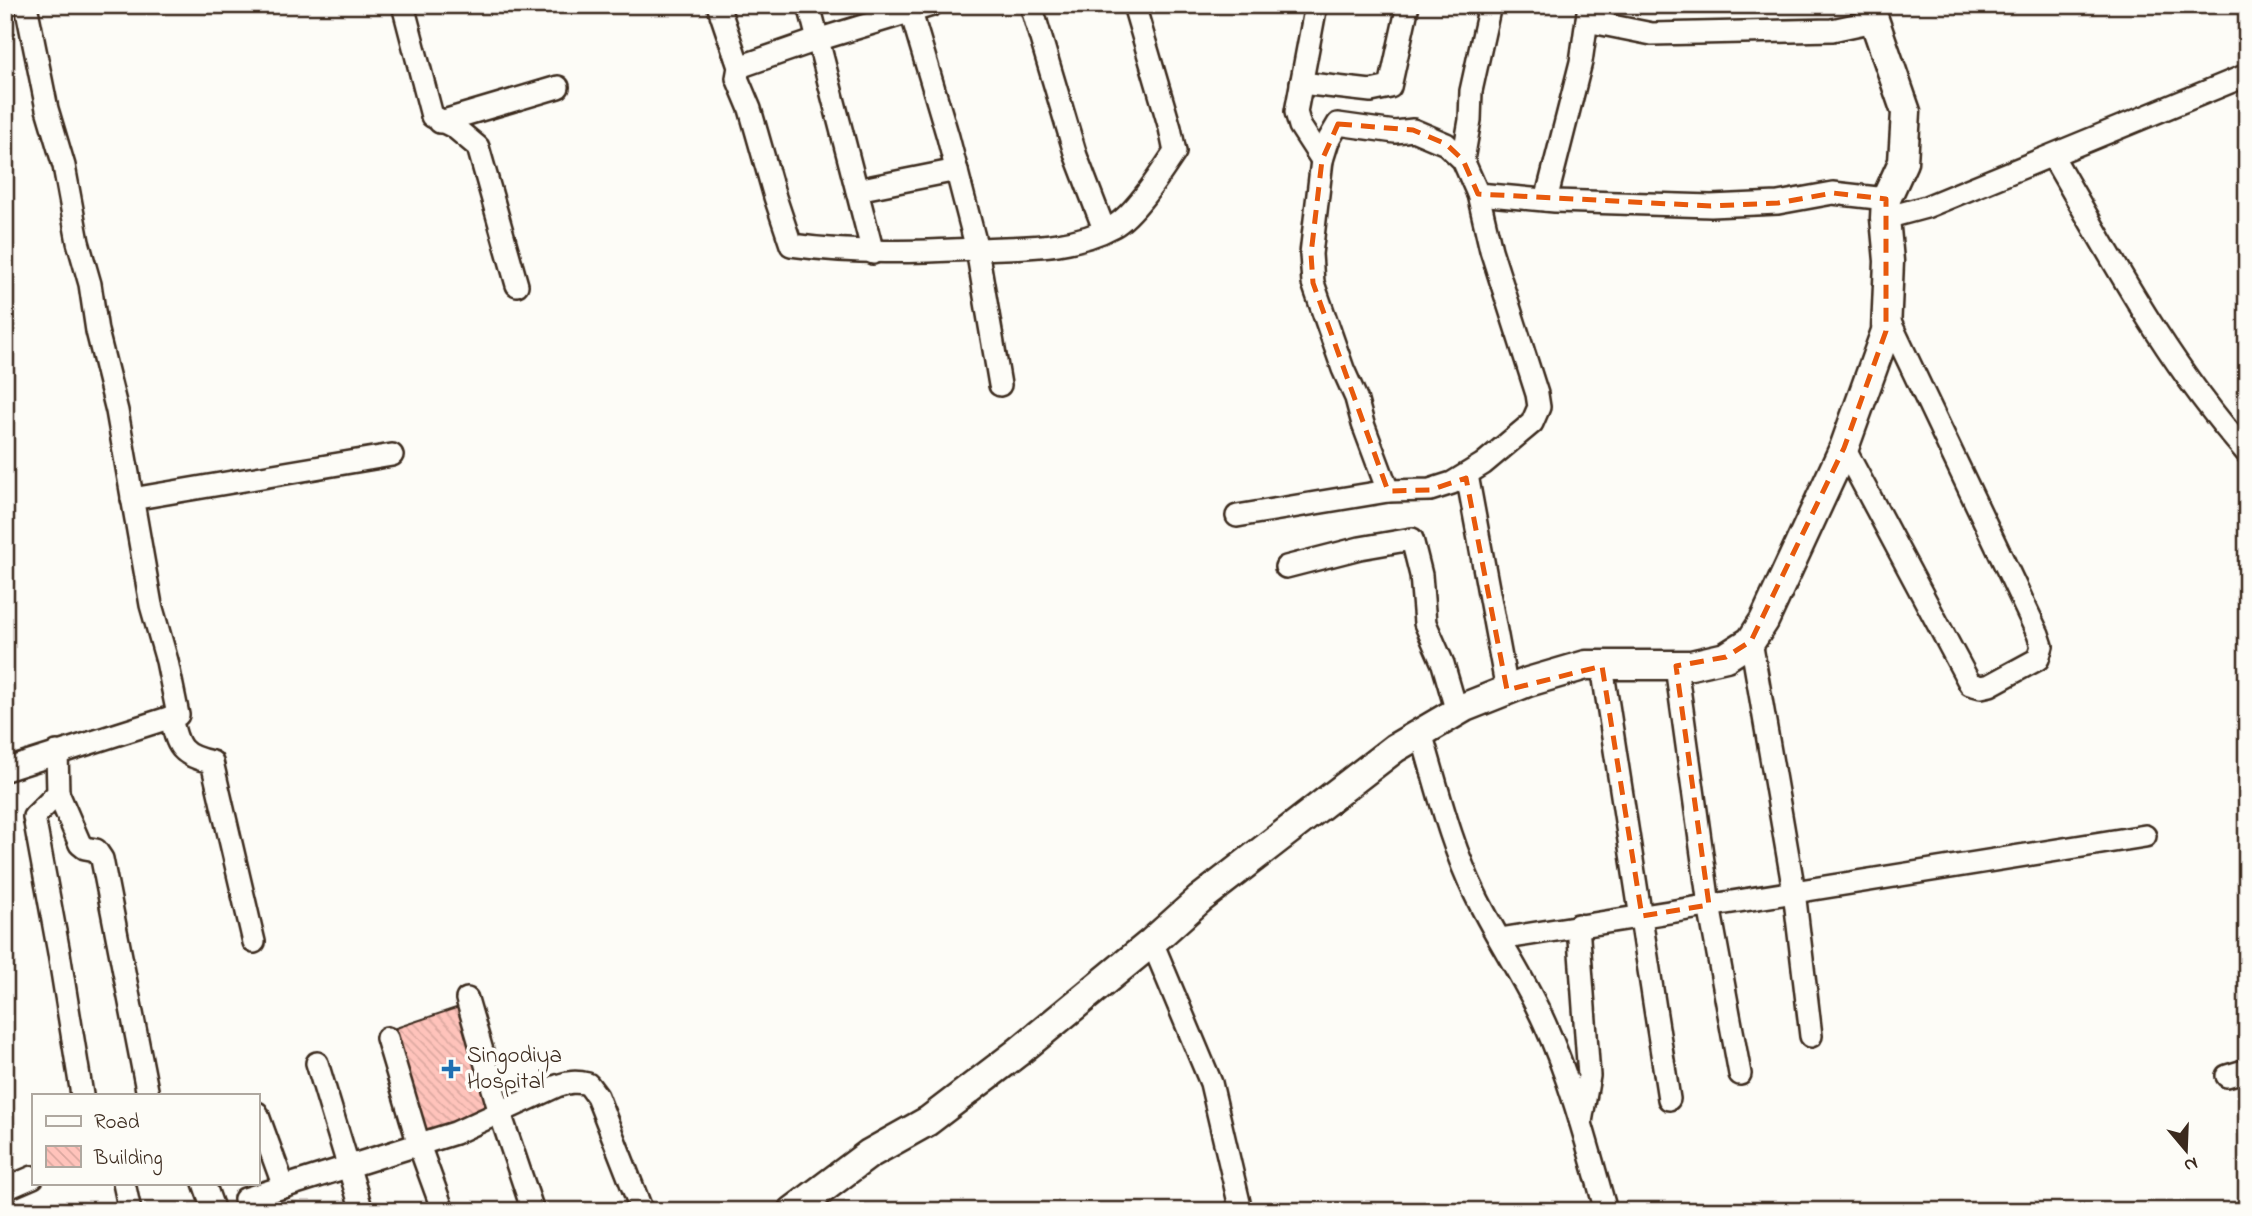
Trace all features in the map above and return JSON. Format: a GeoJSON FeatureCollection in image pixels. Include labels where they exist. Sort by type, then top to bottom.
{"type":"FeatureCollection","features":[{"type":"Feature","properties":{"kind":"street"},"geometry":{"type":"LineString","coordinates":[[5,770],[178,715],[167,661],[151,605],[117,411],[97,331],[90,284],[78,242],[64,166],[47,109],[26,5]]}},
{"type":"Feature","properties":{"kind":"street"},"geometry":{"type":"LineString","coordinates":[[403,5],[432,116],[454,127],[478,147],[517,285]]}},
{"type":"Feature","properties":{"kind":"street"},"geometry":{"type":"LineString","coordinates":[[718,5],[739,67],[737,78],[750,109],[791,245],[873,253],[1040,246],[1076,240],[1115,225],[1140,200],[1175,152],[1134,5]]}},
{"type":"Feature","properties":{"kind":"street"},"geometry":{"type":"LineString","coordinates":[[809,5],[873,253]]}},
{"type":"Feature","properties":{"kind":"street"},"geometry":{"type":"LineString","coordinates":[[739,67],[932,5]]}},
{"type":"Feature","properties":{"kind":"street"},"geometry":{"type":"LineString","coordinates":[[1031,5],[1072,145],[1104,229]]}},
{"type":"Feature","properties":{"kind":"street"},"geometry":{"type":"LineString","coordinates":[[1316,5],[1297,120],[1322,160]]}},
{"type":"Feature","properties":{"kind":"street"},"geometry":{"type":"LineString","coordinates":[[1301,83],[1371,91],[1390,87],[1408,5]]}},
{"type":"Feature","properties":{"kind":"street"},"geometry":{"type":"LineString","coordinates":[[1463,160],[1470,120],[1471,91],[1490,5]]}},
{"type":"Feature","properties":{"kind":"street"},"geometry":{"type":"LineString","coordinates":[[911,12],[977,249],[1000,385]]}},
{"type":"Feature","properties":{"kind":"street"},"geometry":{"type":"LineString","coordinates":[[793,1211],[869,1154],[928,1121],[1017,1053],[1200,899],[1395,748],[1457,712],[1507,690],[1586,665],[1691,665],[1726,657],[1751,641],[1764,621],[1844,448],[1886,331],[1889,261],[1885,208],[1903,162],[1906,112],[1872,13],[1832,30],[1652,34],[1588,13],[1581,62],[1546,200]]}},
{"type":"Feature","properties":{"kind":"street"},"geometry":{"type":"LineString","coordinates":[[1478,194],[1546,200],[1711,206],[1778,204],[1833,193],[1885,208],[1926,207],[2247,75]]}},
{"type":"Feature","properties":{"kind":"street"},"geometry":{"type":"LineString","coordinates":[[440,122],[558,87]]}},
{"type":"Feature","properties":{"kind":"street"},"geometry":{"type":"LineString","coordinates":[[1237,516],[1388,491],[1430,490],[1452,483],[1467,475],[1532,424],[1539,407],[1491,250],[1478,194],[1463,160],[1446,144],[1413,130],[1395,132],[1338,124],[1328,141],[1322,160],[1311,254],[1313,283],[1388,491]]}},
{"type":"Feature","properties":{"kind":"street"},"geometry":{"type":"LineString","coordinates":[[2053,157],[2138,305],[2215,416],[2247,453]]}},
{"type":"Feature","properties":{"kind":"street"},"geometry":{"type":"LineString","coordinates":[[857,190],[957,170]]}},
{"type":"Feature","properties":{"kind":"street"},"geometry":{"type":"LineString","coordinates":[[1844,448],[1970,684],[1981,687],[1990,685],[2038,659],[2042,646],[2038,634],[1887,316]]}},
{"type":"Feature","properties":{"kind":"street"},"geometry":{"type":"LineString","coordinates":[[132,499],[392,455]]}},
{"type":"Feature","properties":{"kind":"street"},"geometry":{"type":"LineString","coordinates":[[1467,475],[1507,690]]}},
{"type":"Feature","properties":{"kind":"street"},"geometry":{"type":"LineString","coordinates":[[1286,567],[1360,548],[1412,539],[1421,575],[1424,623],[1443,664],[1457,712]]}},
{"type":"Feature","properties":{"kind":"street"},"geometry":{"type":"LineString","coordinates":[[1751,641],[1794,891],[1811,1035]]}},
{"type":"Feature","properties":{"kind":"street"},"geometry":{"type":"LineString","coordinates":[[1602,666],[1669,1098]]}},
{"type":"Feature","properties":{"kind":"street"},"geometry":{"type":"LineString","coordinates":[[1675,666],[1709,905],[1741,1074]]}},
{"type":"Feature","properties":{"kind":"street"},"geometry":{"type":"LineString","coordinates":[[171,717],[174,737],[182,751],[212,762],[254,942]]}},
{"type":"Feature","properties":{"kind":"street"},"geometry":{"type":"LineString","coordinates":[[1421,733],[1464,868],[1475,894],[1545,1025],[1581,1124],[1606,1211]]}},
{"type":"Feature","properties":{"kind":"street"},"geometry":{"type":"LineString","coordinates":[[57,752],[58,793],[80,844],[96,850],[102,859],[148,1094]]}},
{"type":"Feature","properties":{"kind":"street"},"geometry":{"type":"LineString","coordinates":[[58,793],[34,817],[82,1094]]}},
{"type":"Feature","properties":{"kind":"street"},"geometry":{"type":"LineString","coordinates":[[1500,939],[2145,836]]}},
{"type":"Feature","properties":{"kind":"street"},"geometry":{"type":"LineString","coordinates":[[1578,925],[1589,1076],[1581,1124]]}},
{"type":"Feature","properties":{"kind":"street"},"geometry":{"type":"LineString","coordinates":[[1152,942],[1211,1083],[1241,1211]]}},
{"type":"Feature","properties":{"kind":"street"},"geometry":{"type":"LineString","coordinates":[[467,999],[500,1113],[533,1211]]}},
{"type":"Feature","properties":{"kind":"street"},"geometry":{"type":"LineString","coordinates":[[387,1038],[419,1144],[443,1211]]}},
{"type":"Feature","properties":{"kind":"street"},"geometry":{"type":"LineString","coordinates":[[317,1063],[362,1211]]}},
{"type":"Feature","properties":{"kind":"street"},"geometry":{"type":"LineString","coordinates":[[245,1199],[456,1133],[570,1082],[588,1084],[597,1097],[642,1211]]}},
{"type":"Feature","properties":{"kind":"street"},"geometry":{"type":"LineString","coordinates":[[259,1119],[284,1187]]}},
{"type":"Feature","properties":{"kind":"street"},"geometry":{"type":"LineString","coordinates":[[5,1189],[32,1177]]}},
{"type":"Feature","properties":{"kind":"street"},"geometry":{"type":"LineString","coordinates":[[124,1184],[130,1211]]}},
{"type":"Feature","properties":{"kind":"street"},"geometry":{"type":"LineString","coordinates":[[204,1184],[214,1211]]}},
{"type":"Feature","properties":{"kind":"highlighted area"},"geometry":{"type":"Polygon","coordinates":[[[1338,124],[1413,130],[1446,144],[1463,160],[1478,194],[1711,206],[1778,203],[1833,193],[1886,199],[1886,331],[1844,448],[1751,641],[1726,657],[1676,666],[1709,905],[1642,916],[1602,666],[1507,690],[1466,478],[1430,490],[1388,491],[1363,424],[1313,283],[1311,254],[1322,160],[1338,124]]]}},
{"type":"Feature","properties":{"kind":"building"},"geometry":{"type":"Polygon","coordinates":[[[462,1006],[497,1113],[428,1136],[393,1029],[462,1006]]]}},
{"type":"Feature","properties":{"kind":"place","name":"Singodiya Hospital"},"geometry":{"type":"Point","coordinates":[451,1069]}}]}
